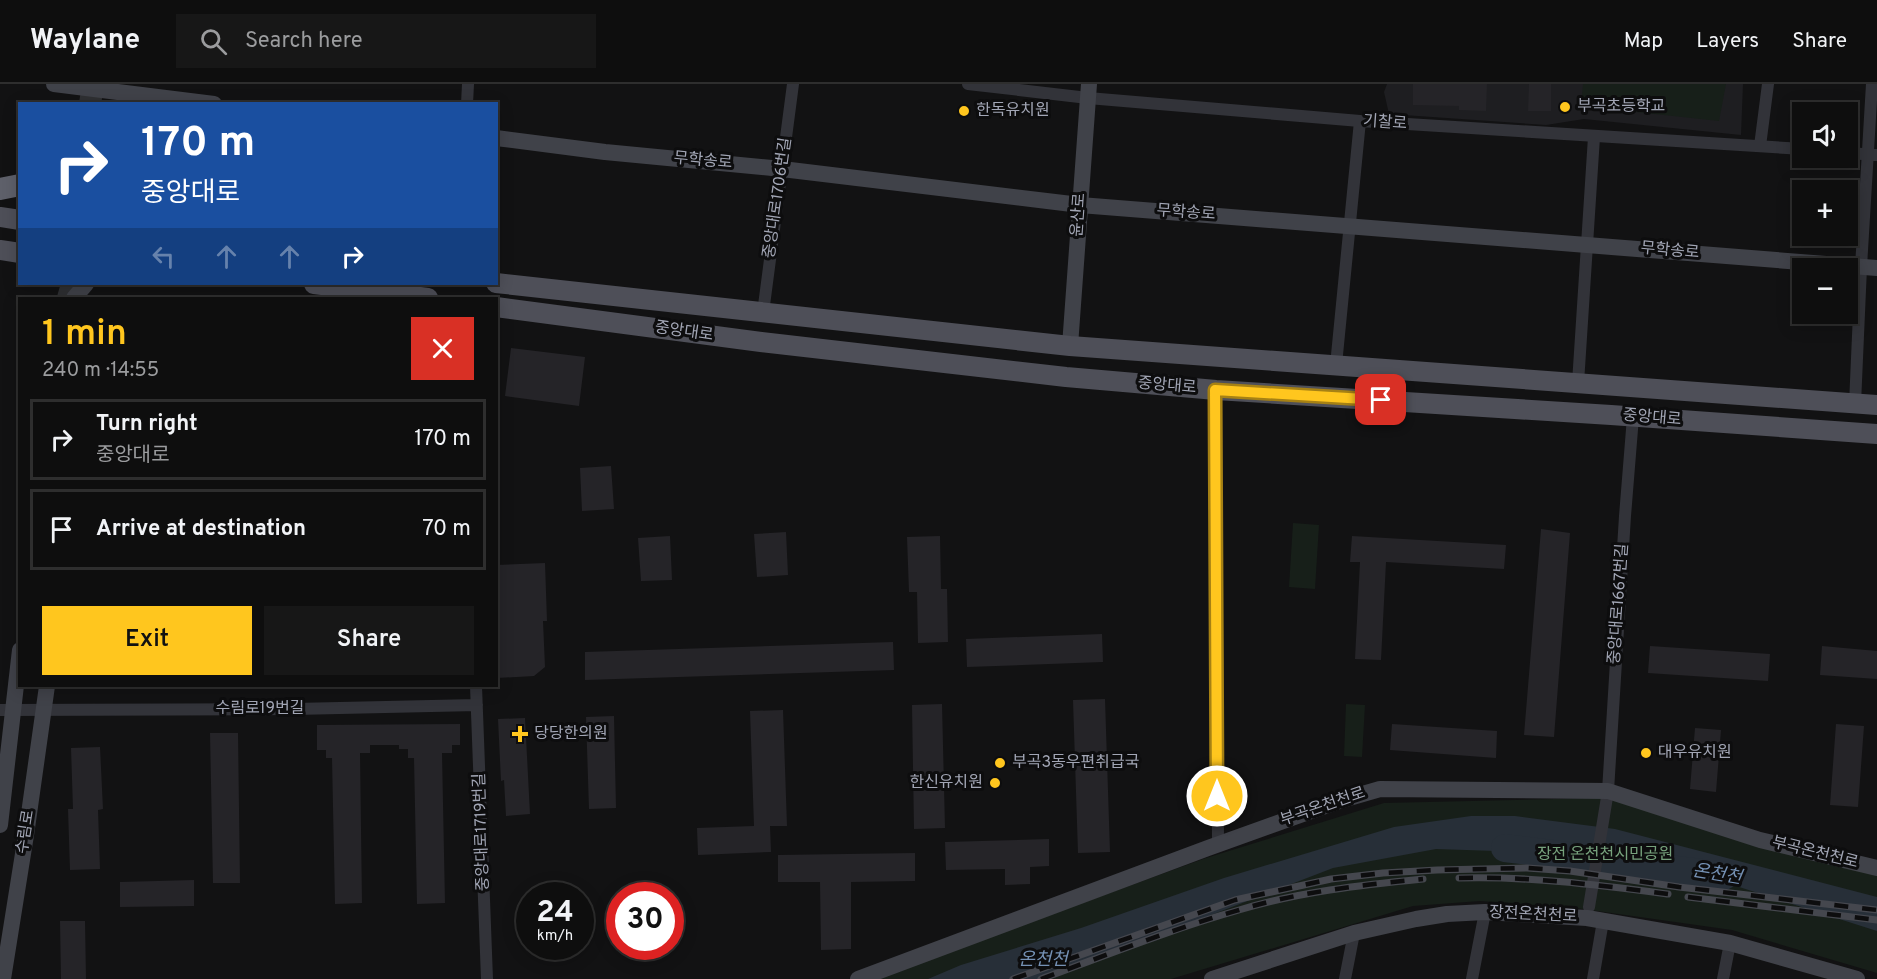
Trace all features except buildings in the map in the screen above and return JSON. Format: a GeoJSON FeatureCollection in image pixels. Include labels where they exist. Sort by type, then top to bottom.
{"type":"FeatureCollection","features":[{"type":"Feature","properties":{"kind":"highway"},"geometry":{"type":"LineString","coordinates":[[0,189],[18,185]]}},
{"type":"Feature","properties":{"kind":"main road"},"geometry":{"type":"LineString","coordinates":[[54,84],[164,95],[203,102]]}},
{"type":"Feature","properties":{"kind":"main road","name":"윤산로"},"geometry":{"type":"LineString","coordinates":[[1070,346],[1089,91]]}},
{"type":"Feature","properties":{"kind":"main road","name":"무학송로"},"geometry":{"type":"LineString","coordinates":[[498,138],[605,152],[782,169],[1080,205],[1869,268]]}},
{"type":"Feature","properties":{"kind":"main road"},"geometry":{"type":"LineString","coordinates":[[0,218],[18,220]]}},
{"type":"Feature","properties":{"kind":"main road"},"geometry":{"type":"LineString","coordinates":[[0,250],[18,253]]}},
{"type":"Feature","properties":{"kind":"main road","name":"중앙대로"},"geometry":{"type":"LineString","coordinates":[[498,283],[1070,346],[1877,405]]}},
{"type":"Feature","properties":{"kind":"main road"},"geometry":{"type":"LineString","coordinates":[[75,297],[85,285]]}},
{"type":"Feature","properties":{"kind":"main road"},"geometry":{"type":"LineString","coordinates":[[322,285],[420,297]]}},
{"type":"Feature","properties":{"kind":"main road","name":"중앙대로"},"geometry":{"type":"LineString","coordinates":[[498,307],[796,346],[1066,377],[1215,390],[1872,431]]}},
{"type":"Feature","properties":{"kind":"main road"},"geometry":{"type":"LineString","coordinates":[[1856,404],[1877,395]]}},
{"type":"Feature","properties":{"kind":"main road","name":"수림로"},"geometry":{"type":"LineString","coordinates":[[0,825],[6,710],[18,659]]}},
{"type":"Feature","properties":{"kind":"main road","name":"수림로"},"geometry":{"type":"LineString","coordinates":[[3,979],[47,687]]}},
{"type":"Feature","properties":{"kind":"main road","name":"부곡온천천로"},"geometry":{"type":"LineString","coordinates":[[858,979],[1218,844],[1377,790],[1608,791],[1760,840],[1877,868]]}},
{"type":"Feature","properties":{"kind":"main road","name":"장전온천천로"},"geometry":{"type":"LineString","coordinates":[[1215,979],[1354,933],[1416,919],[1485,912],[1593,915],[1730,943],[1857,979]]}},
{"type":"Feature","properties":{"kind":"street"},"geometry":{"type":"LineString","coordinates":[[467,102],[468,84]]}},
{"type":"Feature","properties":{"kind":"street","name":"중앙대로1706번길"},"geometry":{"type":"LineString","coordinates":[[763,313],[794,84]]}},
{"type":"Feature","properties":{"kind":"street","name":"기찰로"},"geometry":{"type":"LineString","coordinates":[[969,84],[1089,91],[1360,121],[1792,148]]}},
{"type":"Feature","properties":{"kind":"street"},"geometry":{"type":"LineString","coordinates":[[1760,146],[1768,84]]}},
{"type":"Feature","properties":{"kind":"street"},"geometry":{"type":"LineString","coordinates":[[1856,404],[1869,268],[1872,84]]}},
{"type":"Feature","properties":{"kind":"street"},"geometry":{"type":"LineString","coordinates":[[1336,365],[1360,121]]}},
{"type":"Feature","properties":{"kind":"street"},"geometry":{"type":"LineString","coordinates":[[1578,383],[1585,244],[1594,137]]}},
{"type":"Feature","properties":{"kind":"street"},"geometry":{"type":"LineString","coordinates":[[1215,390],[1218,844]]}},
{"type":"Feature","properties":{"kind":"street","name":"중앙대로1667번길"},"geometry":{"type":"LineString","coordinates":[[1593,979],[1593,915],[1608,791],[1624,516],[1633,417]]}},
{"type":"Feature","properties":{"kind":"street","name":"중앙대로1719번길"},"geometry":{"type":"LineString","coordinates":[[476,687],[488,979]]}},
{"type":"Feature","properties":{"kind":"street","name":"수림로19번길"},"geometry":{"type":"LineString","coordinates":[[6,710],[300,709],[477,705]]}},
{"type":"Feature","properties":{"kind":"street"},"geometry":{"type":"LineString","coordinates":[[1472,979],[1485,912]]}},
{"type":"Feature","properties":{"kind":"street"},"geometry":{"type":"LineString","coordinates":[[1345,979],[1354,933]]}},
{"type":"Feature","properties":{"kind":"street"},"geometry":{"type":"LineString","coordinates":[[1723,979],[1730,943]]}},
{"type":"Feature","properties":{"kind":"shaded area","name":"부곡초등학교"},"geometry":{"type":"Polygon","coordinates":[[[1387,84],[1743,84],[1741,135],[1584,119],[1546,125],[1389,114],[1384,92],[1387,84]]]}},
{"type":"Feature","properties":{"kind":"green space"},"geometry":{"type":"Polygon","coordinates":[[[1583,84],[1726,84],[1719,121],[1581,106],[1583,84]]]}},
{"type":"Feature","properties":{"kind":"green space"},"geometry":{"type":"Polygon","coordinates":[[[1293,523],[1319,525],[1315,589],[1289,587],[1293,523]]]}},
{"type":"Feature","properties":{"kind":"green space"},"geometry":{"type":"Polygon","coordinates":[[[1346,704],[1365,705],[1362,757],[1344,756],[1346,704]]]}},
{"type":"Feature","properties":{"kind":"green space","name":"장전 온천천시민공원"},"geometry":{"type":"Polygon","coordinates":[[[1613,799],[1877,873],[1877,973],[1732,930],[1576,908],[1480,901],[1413,906],[1171,979],[873,979],[1203,859],[1384,803],[1613,799]]]}},
{"type":"Feature","properties":{"kind":"water","name":"온천천"},"geometry":{"type":"Polygon","coordinates":[[[1471,816],[1515,816],[1615,829],[1877,897],[1877,931],[1642,856],[1436,849],[1333,868],[1045,979],[928,979],[961,965],[1081,928],[1224,878],[1394,827],[1471,816]]]}},
{"type":"Feature","properties":{"kind":"waterway","name":"온천천"},"geometry":{"type":"LineString","coordinates":[[1505,848],[1724,876]]}},
{"type":"Feature","properties":{"kind":"tunnel"},"geometry":{"type":"LineString","coordinates":[[90,102],[93,84]]}},
{"type":"Feature","properties":{"kind":"tunnel"},"geometry":{"type":"LineString","coordinates":[[68,297],[72,285]]}},
{"type":"Feature","properties":{"kind":"railway"},"geometry":{"type":"LineString","coordinates":[[1013,979],[1235,900],[1331,879],[1383,873],[1527,868],[1570,871],[1679,887],[1877,910]]}},
{"type":"Feature","properties":{"kind":"railway"},"geometry":{"type":"LineString","coordinates":[[1459,878],[1590,884],[1668,894]]}},
{"type":"Feature","properties":{"kind":"railway"},"geometry":{"type":"LineString","coordinates":[[1041,979],[1164,934],[1261,904],[1330,890],[1423,879]]}},
{"type":"Feature","properties":{"kind":"railway"},"geometry":{"type":"LineString","coordinates":[[1688,897],[1877,920]]}},
{"type":"Feature","properties":{"kind":"place","name":"부곡초등학교"},"geometry":{"type":"Point","coordinates":[1565,107]}},
{"type":"Feature","properties":{"kind":"place","name":"한독유치원"},"geometry":{"type":"Point","coordinates":[964,111]}},
{"type":"Feature","properties":{"kind":"place","name":"당당한의원"},"geometry":{"type":"Point","coordinates":[520,734]}},
{"type":"Feature","properties":{"kind":"place","name":"대우유치원"},"geometry":{"type":"Point","coordinates":[1646,753]}},
{"type":"Feature","properties":{"kind":"place","name":"부곡3동우편취급국"},"geometry":{"type":"Point","coordinates":[1000,763]}},
{"type":"Feature","properties":{"kind":"place","name":"한신유치원"},"geometry":{"type":"Point","coordinates":[995,783]}},
{"type":"Feature","properties":{"kind":"route"},"geometry":{"type":"LineString","coordinates":[[1217,796],[1215,390],[1381,400]]}}]}
